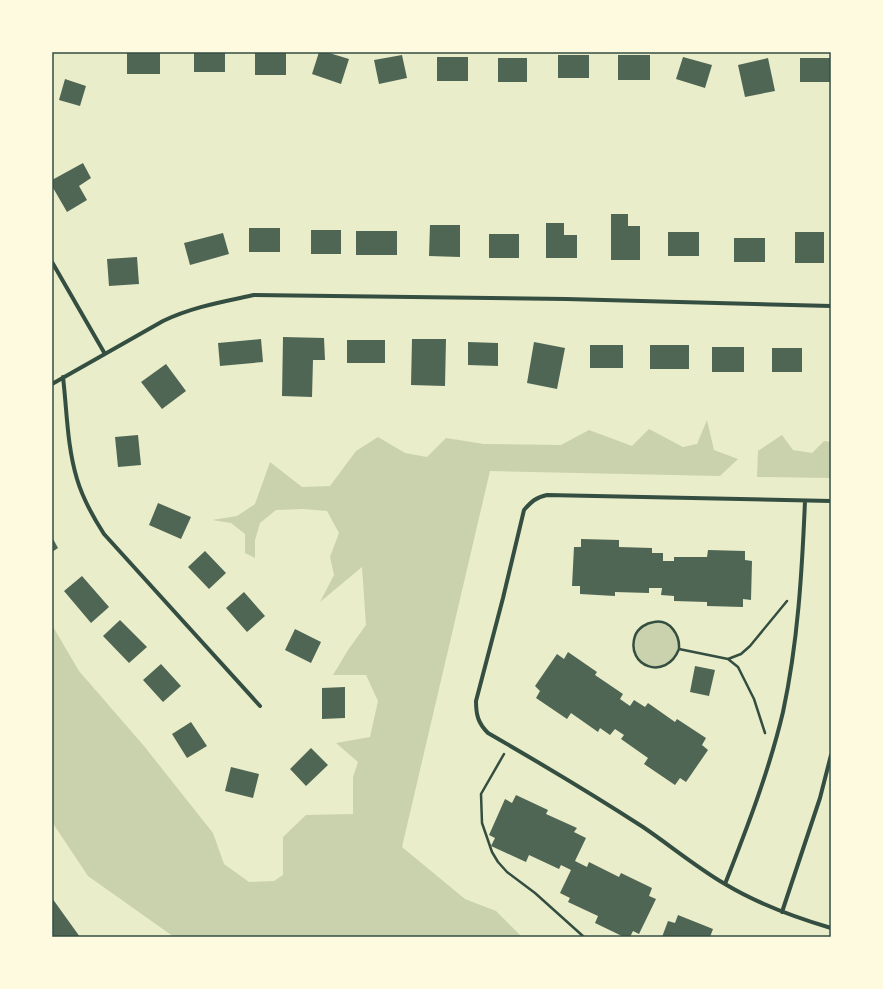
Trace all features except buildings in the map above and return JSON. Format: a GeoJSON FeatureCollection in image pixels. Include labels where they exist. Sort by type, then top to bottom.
{"type":"FeatureCollection","features":[{"type":"Feature","properties":{"kind":"street"},"geometry":{"type":"LineString","coordinates":[[52,262],[105,354]]}},
{"type":"Feature","properties":{"kind":"street"},"geometry":{"type":"LineString","coordinates":[[52,384],[163,321],[206,305],[254,295],[566,298],[831,306]]}},
{"type":"Feature","properties":{"kind":"street"},"geometry":{"type":"LineString","coordinates":[[63,378],[70,449],[77,479],[88,508],[104,534],[260,706]]}},
{"type":"Feature","properties":{"kind":"street"},"geometry":{"type":"LineString","coordinates":[[831,501],[540,496],[531,502],[524,510],[476,701],[476,713],[480,724],[488,733],[555,772],[645,829],[725,884],[782,912],[831,928]]}},
{"type":"Feature","properties":{"kind":"street"},"geometry":{"type":"LineString","coordinates":[[725,884],[747,828],[772,752],[783,711],[795,647],[802,581],[805,501]]}},
{"type":"Feature","properties":{"kind":"street"},"geometry":{"type":"LineString","coordinates":[[782,912],[820,798],[831,755]]}},
{"type":"Feature","properties":{"kind":"path"},"geometry":{"type":"LineString","coordinates":[[728,659],[741,654],[750,646],[789,599]]}},
{"type":"Feature","properties":{"kind":"path"},"geometry":{"type":"LineString","coordinates":[[655,621],[662,622],[670,626],[677,634],[679,649],[676,657],[671,662],[661,667],[653,668],[644,664],[638,659],[634,651],[633,642],[636,632],[644,624],[655,621]]}},
{"type":"Feature","properties":{"kind":"path"},"geometry":{"type":"LineString","coordinates":[[679,649],[728,659],[738,667],[754,699],[772,752]]}},
{"type":"Feature","properties":{"kind":"path"},"geometry":{"type":"LineString","coordinates":[[509,745],[481,794],[482,823],[492,852],[507,872],[535,893],[584,937]]}},
{"type":"Feature","properties":{"kind":"green space"},"geometry":{"type":"Polygon","coordinates":[[[707,420],[714,450],[738,459],[720,476],[490,471],[402,847],[465,899],[496,911],[522,937],[174,937],[88,876],[52,822],[52,625],[79,671],[144,746],[213,833],[224,864],[249,882],[274,881],[283,875],[283,837],[306,815],[353,814],[353,777],[358,762],[336,743],[370,737],[378,701],[366,675],[333,675],[348,650],[366,625],[362,567],[320,602],[334,575],[330,557],[339,533],[327,511],[303,509],[276,510],[260,523],[255,540],[255,558],[245,553],[245,534],[231,523],[212,520],[237,516],[255,504],[270,462],[302,487],[330,486],[356,451],[378,437],[405,453],[427,457],[446,438],[484,444],[561,445],[589,430],[632,446],[649,429],[683,447],[697,444],[707,420]]]}},
{"type":"Feature","properties":{"kind":"green space"},"geometry":{"type":"Polygon","coordinates":[[[782,435],[793,450],[812,453],[824,441],[831,442],[831,478],[757,477],[758,451],[782,435]]]}},
{"type":"Feature","properties":{"kind":"green space"},"geometry":{"type":"Polygon","coordinates":[[[655,621],[667,624],[675,630],[679,642],[673,660],[662,667],[644,664],[634,651],[635,640],[638,632],[644,626],[655,621]]]}}]}
